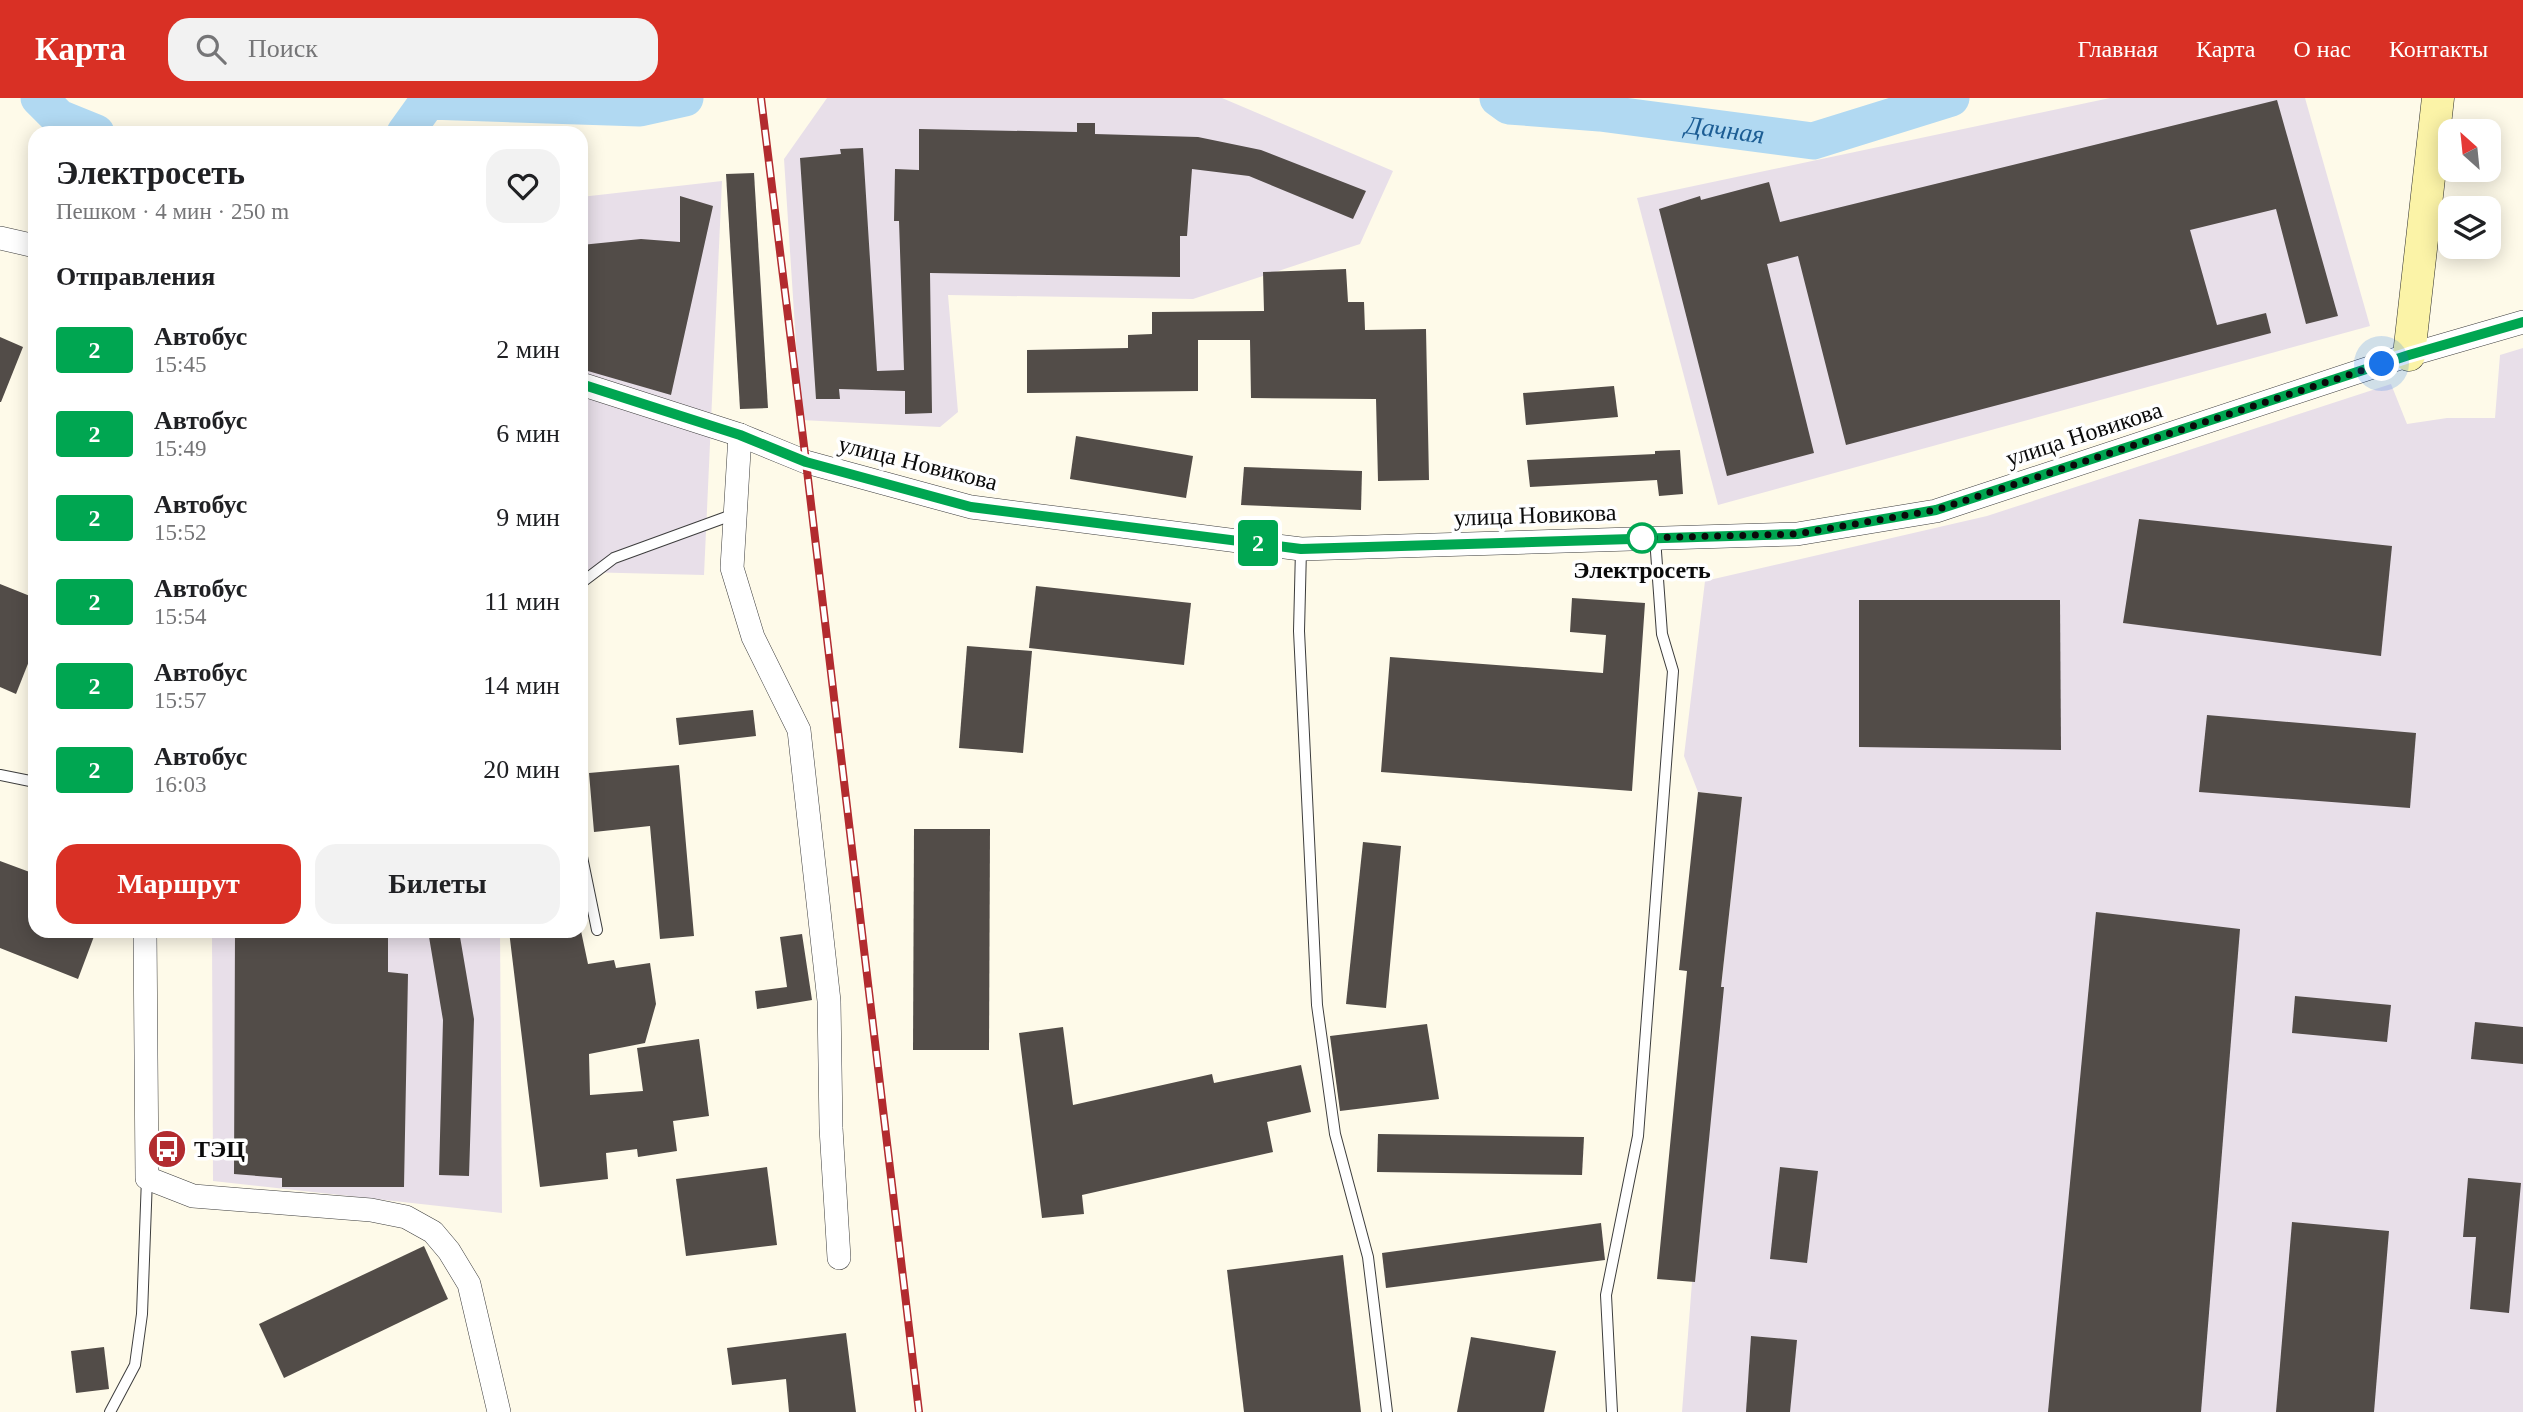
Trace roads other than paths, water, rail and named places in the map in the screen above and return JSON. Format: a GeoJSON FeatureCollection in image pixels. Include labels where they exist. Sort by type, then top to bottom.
{"type":"FeatureCollection","features":[{"type":"Feature","properties":{"kind":"street"},"geometry":{"type":"LineString","coordinates":[[2409,355],[2437,108]]}},
{"type":"Feature","properties":{"kind":"street"},"geometry":{"type":"LineString","coordinates":[[0,238],[28,245]]}},
{"type":"Feature","properties":{"kind":"street","name":"улица Новикова"},"geometry":{"type":"LineString","coordinates":[[588,386],[740,435],[806,462],[971,507],[1301,549],[1797,534],[1936,510],[2409,355],[2523,322]]}},
{"type":"Feature","properties":{"kind":"street"},"geometry":{"type":"LineString","coordinates":[[740,435],[732,568],[753,637],[799,730],[829,1001],[831,1128],[839,1258]]}},
{"type":"Feature","properties":{"kind":"street"},"geometry":{"type":"LineString","coordinates":[[145,938],[147,1178],[193,1196],[370,1210],[407,1217],[433,1232],[449,1251],[469,1284],[499,1412]]}},
{"type":"Feature","properties":{"kind":"lane"},"geometry":{"type":"LineString","coordinates":[[588,578],[614,558],[732,515],[740,435]]}},
{"type":"Feature","properties":{"kind":"lane"},"geometry":{"type":"LineString","coordinates":[[1612,1412],[1606,1295],[1638,1136],[1673,671],[1662,634],[1655,538]]}},
{"type":"Feature","properties":{"kind":"lane"},"geometry":{"type":"LineString","coordinates":[[1301,549],[1299,631],[1317,1005],[1335,1134],[1368,1257],[1387,1412]]}},
{"type":"Feature","properties":{"kind":"lane"},"geometry":{"type":"LineString","coordinates":[[0,775],[28,781]]}},
{"type":"Feature","properties":{"kind":"lane"},"geometry":{"type":"LineString","coordinates":[[588,886],[597,930]]}},
{"type":"Feature","properties":{"kind":"lane"},"geometry":{"type":"LineString","coordinates":[[110,1412],[135,1365],[142,1314],[147,1178]]}},
{"type":"Feature","properties":{"kind":"waterway","name":"Дачная"},"geometry":{"type":"LineString","coordinates":[[39,98],[59,118],[79,126]]}},
{"type":"Feature","properties":{"kind":"waterway","name":"Дачная"},"geometry":{"type":"LineString","coordinates":[[410,126],[428,101],[640,108],[685,98]]}},
{"type":"Feature","properties":{"kind":"waterway","name":"Дачная"},"geometry":{"type":"LineString","coordinates":[[1498,98],[1509,106],[1600,113],[1813,141],[1951,98]]}},
{"type":"Feature","properties":{"kind":"railway"},"geometry":{"type":"LineString","coordinates":[[761,98],[919,1412]]}},
{"type":"Feature","properties":{"kind":"place","name":"Электросеть"},"geometry":{"type":"Point","coordinates":[1642,538]}},
{"type":"Feature","properties":{"kind":"place","name":"ТЭЦ"},"geometry":{"type":"Point","coordinates":[167,1149]}}]}
